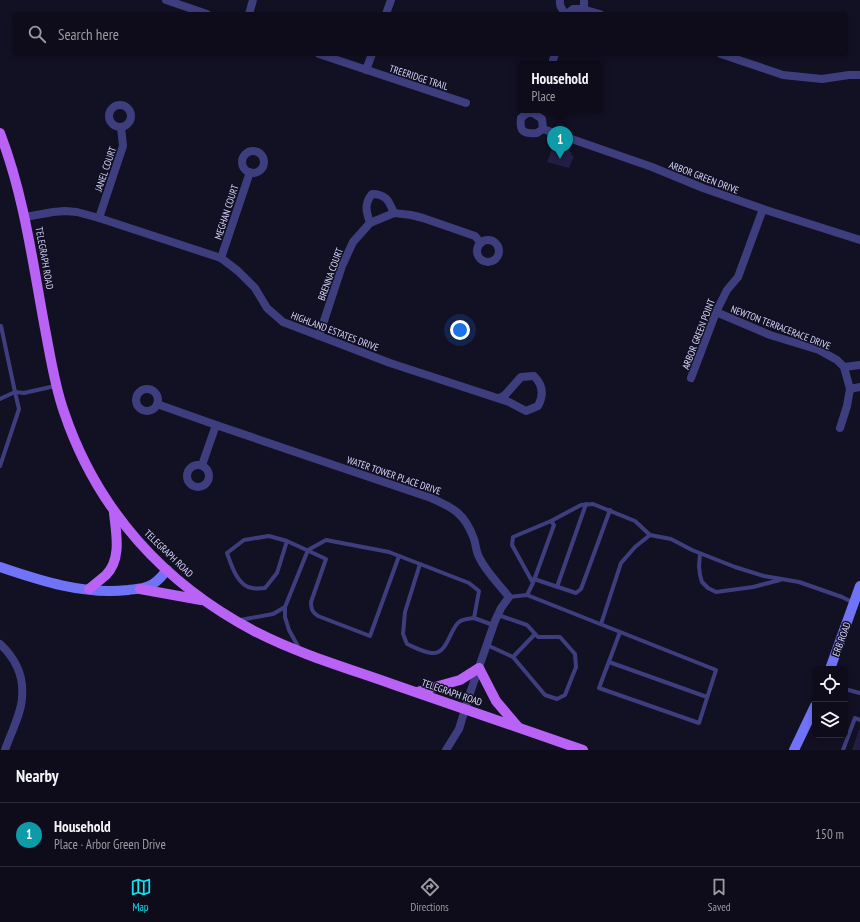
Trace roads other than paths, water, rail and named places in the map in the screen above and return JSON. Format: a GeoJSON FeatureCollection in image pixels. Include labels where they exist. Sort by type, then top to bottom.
{"type":"FeatureCollection","features":[{"type":"Feature","properties":{"kind":"main road","name":"TELEGRAPH ROAD"},"geometry":{"type":"LineString","coordinates":[[0,133],[18,186],[56,386],[71,433],[92,478],[114,513],[144,547],[167,570],[204,601],[258,633],[300,651],[583,750]]}},
{"type":"Feature","properties":{"kind":"main road"},"geometry":{"type":"LineString","coordinates":[[89,589],[107,574],[116,555],[118,544],[114,513]]}},
{"type":"Feature","properties":{"kind":"main road"},"geometry":{"type":"LineString","coordinates":[[140,589],[204,601]]}},
{"type":"Feature","properties":{"kind":"main road"},"geometry":{"type":"LineString","coordinates":[[417,692],[460,680],[479,668],[496,701],[518,728]]}},
{"type":"Feature","properties":{"kind":"street"},"geometry":{"type":"LineString","coordinates":[[166,0],[201,12]]}},
{"type":"Feature","properties":{"kind":"street"},"geometry":{"type":"LineString","coordinates":[[250,12],[253,0]]}},
{"type":"Feature","properties":{"kind":"street"},"geometry":{"type":"LineString","coordinates":[[387,12],[390,0]]}},
{"type":"Feature","properties":{"kind":"street"},"geometry":{"type":"LineString","coordinates":[[560,0],[564,12]]}},
{"type":"Feature","properties":{"kind":"street"},"geometry":{"type":"LineString","coordinates":[[584,0],[584,9]]}},
{"type":"Feature","properties":{"kind":"street"},"geometry":{"type":"LineString","coordinates":[[569,12],[573,9],[584,9],[594,12]]}},
{"type":"Feature","properties":{"kind":"street","name":"TREERIDGE TRAIL"},"geometry":{"type":"LineString","coordinates":[[326,56],[466,103]]}},
{"type":"Feature","properties":{"kind":"street"},"geometry":{"type":"LineString","coordinates":[[366,70],[371,56]]}},
{"type":"Feature","properties":{"kind":"street"},"geometry":{"type":"LineString","coordinates":[[727,56],[783,76],[822,79],[860,75]]}},
{"type":"Feature","properties":{"kind":"street","name":"JANEL COURT"},"geometry":{"type":"LineString","coordinates":[[99,218],[124,146],[121,127]]}},
{"type":"Feature","properties":{"kind":"street","name":"ARBOR GREEN DRIVE"},"geometry":{"type":"LineString","coordinates":[[543,129],[652,167],[703,188],[762,209],[860,240]]}},
{"type":"Feature","properties":{"kind":"street","name":"MEGHAN COURT"},"geometry":{"type":"LineString","coordinates":[[221,258],[250,172]]}},
{"type":"Feature","properties":{"kind":"street"},"geometry":{"type":"LineString","coordinates":[[370,222],[366,210],[367,200],[372,194],[380,194],[388,200],[394,213]]}},
{"type":"Feature","properties":{"kind":"street","name":"ARBOR GREEN POINT"},"geometry":{"type":"LineString","coordinates":[[691,378],[716,312],[727,290],[738,277],[762,209]]}},
{"type":"Feature","properties":{"kind":"street","name":"HIGHLAND ESTATES DRIVE"},"geometry":{"type":"LineString","coordinates":[[25,217],[65,211],[77,212],[221,258],[238,271],[255,288],[267,308],[283,322],[390,362],[499,398],[526,411],[538,406],[542,400],[540,382],[534,376],[521,377],[505,395],[499,398]]}},
{"type":"Feature","properties":{"kind":"street","name":"BRENNA COURT"},"geometry":{"type":"LineString","coordinates":[[319,336],[342,266],[353,242],[370,222],[394,213],[410,214],[474,236],[481,243]]}},
{"type":"Feature","properties":{"kind":"street","name":"NEWTON TERRACERACE DRIVE"},"geometry":{"type":"LineString","coordinates":[[716,312],[770,335],[819,350],[837,360],[844,367]]}},
{"type":"Feature","properties":{"kind":"street"},"geometry":{"type":"LineString","coordinates":[[840,428],[847,406],[850,389],[844,367],[860,365]]}},
{"type":"Feature","properties":{"kind":"street"},"geometry":{"type":"LineString","coordinates":[[850,389],[860,387]]}},
{"type":"Feature","properties":{"kind":"street","name":"WATER TOWER PLACE DRIVE"},"geometry":{"type":"LineString","coordinates":[[157,404],[448,505],[461,515],[468,524],[478,556],[488,573],[509,597]]}},
{"type":"Feature","properties":{"kind":"street"},"geometry":{"type":"LineString","coordinates":[[202,466],[216,425]]}},
{"type":"Feature","properties":{"kind":"street"},"geometry":{"type":"LineString","coordinates":[[0,567],[44,582],[67,587],[111,591],[140,589],[151,586],[167,570]]}},
{"type":"Feature","properties":{"kind":"street","name":"ERB ROAD"},"geometry":{"type":"LineString","coordinates":[[831,666],[857,604],[860,586]]}},
{"type":"Feature","properties":{"kind":"street"},"geometry":{"type":"LineString","coordinates":[[446,750],[459,729],[493,625],[509,597]]}},
{"type":"Feature","properties":{"kind":"street"},"geometry":{"type":"LineString","coordinates":[[0,644],[7,650],[16,663],[21,680],[22,697],[5,750]]}},
{"type":"Feature","properties":{"kind":"street"},"geometry":{"type":"LineString","coordinates":[[794,750],[812,712]]}},
{"type":"Feature","properties":{"kind":"lane"},"geometry":{"type":"LineString","coordinates":[[0,326],[19,409],[0,466]]}},
{"type":"Feature","properties":{"kind":"lane"},"geometry":{"type":"LineString","coordinates":[[0,399],[16,392],[24,393],[56,386]]}},
{"type":"Feature","properties":{"kind":"lane"},"geometry":{"type":"LineString","coordinates":[[557,587],[586,504]]}},
{"type":"Feature","properties":{"kind":"lane"},"geometry":{"type":"LineString","coordinates":[[610,510],[581,588],[576,593],[534,581],[512,545],[513,537],[551,521],[581,505],[593,504],[610,510],[635,521],[650,535],[671,539],[700,554],[764,576],[799,582],[842,597],[857,604]]}},
{"type":"Feature","properties":{"kind":"lane"},"geometry":{"type":"LineString","coordinates":[[527,595],[534,581],[554,525],[551,521]]}},
{"type":"Feature","properties":{"kind":"lane"},"geometry":{"type":"LineString","coordinates":[[601,624],[621,563],[650,535]]}},
{"type":"Feature","properties":{"kind":"lane"},"geometry":{"type":"LineString","coordinates":[[287,541],[276,573],[265,588],[251,588],[243,584],[233,570],[227,553],[244,540],[269,536],[287,541],[326,559],[311,602],[311,609],[314,613],[318,616],[370,636],[399,556]]}},
{"type":"Feature","properties":{"kind":"lane"},"geometry":{"type":"LineString","coordinates":[[300,651],[289,630],[284,607],[308,550],[326,540],[388,552],[469,583],[479,591],[474,618]]}},
{"type":"Feature","properties":{"kind":"lane"},"geometry":{"type":"LineString","coordinates":[[700,554],[700,575],[702,582],[708,588],[716,592],[753,587],[782,579]]}},
{"type":"Feature","properties":{"kind":"lane"},"geometry":{"type":"LineString","coordinates":[[420,564],[405,612],[403,634],[407,644],[432,653],[439,652],[444,648],[458,623],[465,619],[474,618],[493,625]]}},
{"type":"Feature","properties":{"kind":"lane"},"geometry":{"type":"LineString","coordinates":[[509,597],[527,595],[716,670],[699,723],[599,688],[620,632]]}},
{"type":"Feature","properties":{"kind":"lane"},"geometry":{"type":"LineString","coordinates":[[236,620],[272,614],[284,607]]}},
{"type":"Feature","properties":{"kind":"lane"},"geometry":{"type":"LineString","coordinates":[[486,644],[513,656],[545,694],[557,699],[565,695],[576,668],[575,654],[560,637],[538,637],[526,624],[498,615]]}},
{"type":"Feature","properties":{"kind":"lane"},"geometry":{"type":"LineString","coordinates":[[513,656],[535,634]]}},
{"type":"Feature","properties":{"kind":"lane"},"geometry":{"type":"LineString","coordinates":[[609,662],[707,697]]}},
{"type":"Feature","properties":{"kind":"lane"},"geometry":{"type":"LineString","coordinates":[[848,690],[860,693]]}},
{"type":"Feature","properties":{"kind":"lane"},"geometry":{"type":"LineString","coordinates":[[843,750],[855,718],[860,720]]}},
{"type":"Feature","properties":{"kind":"place","name":"Household"},"geometry":{"type":"Point","coordinates":[560,159]}}]}
